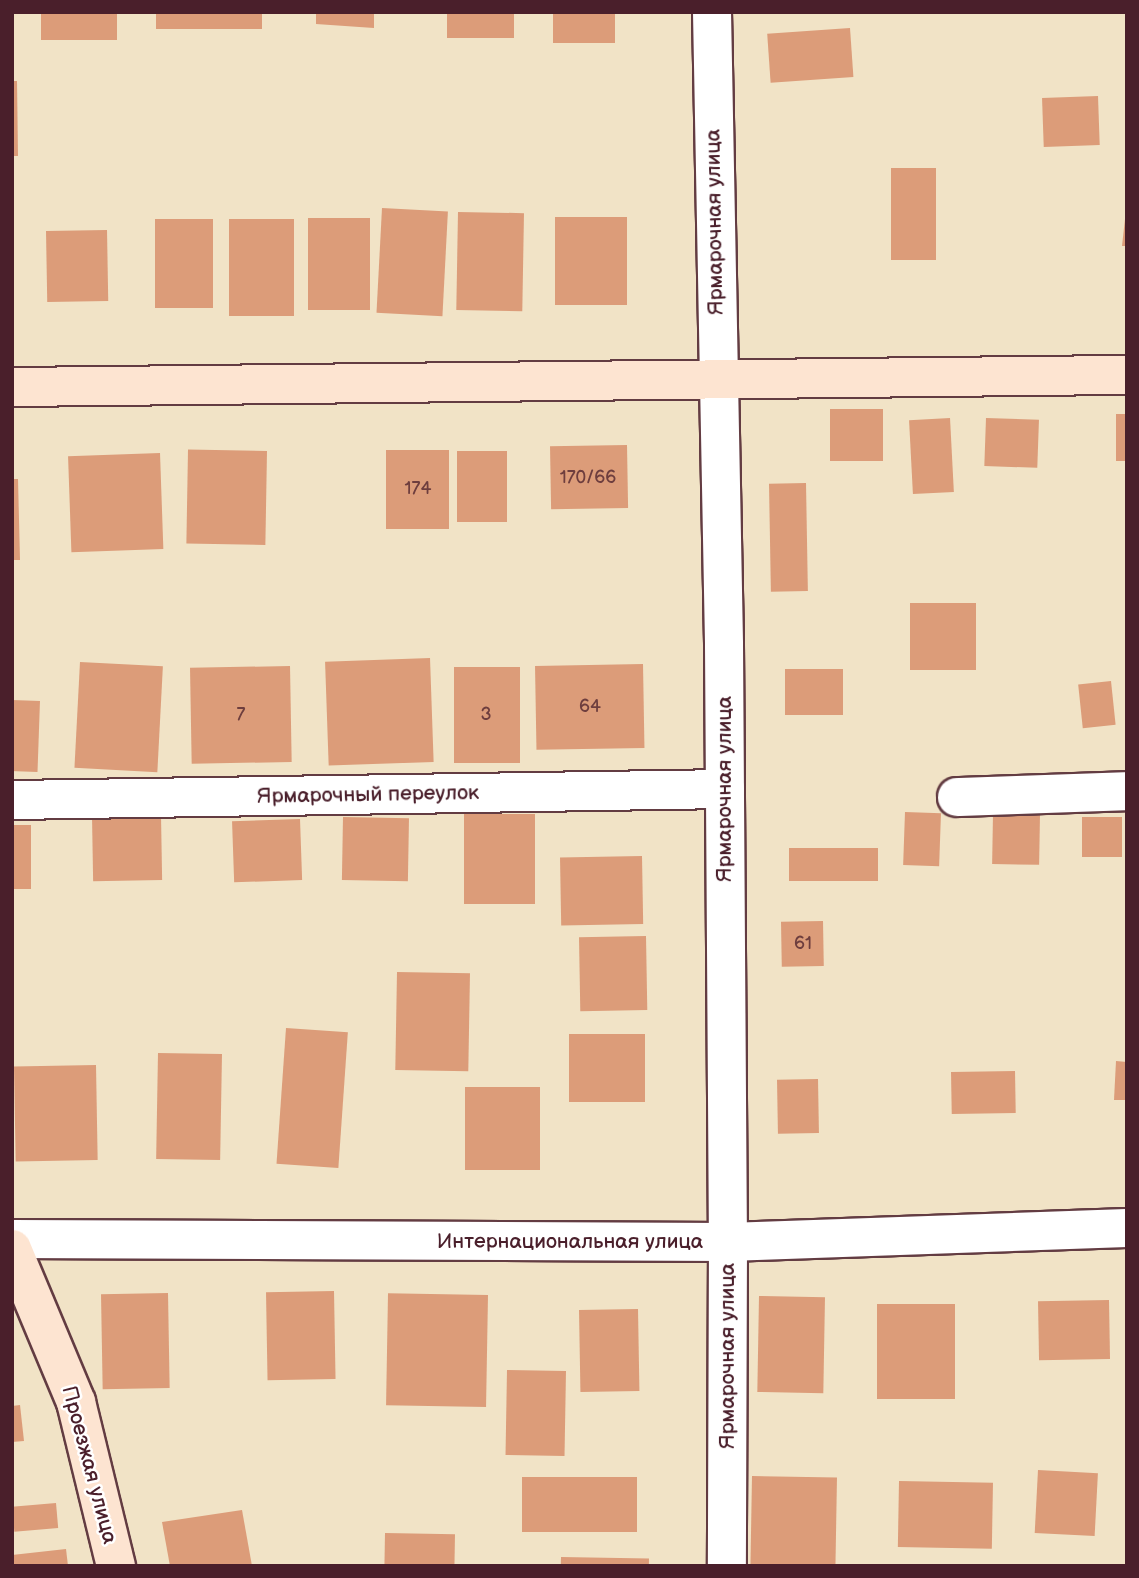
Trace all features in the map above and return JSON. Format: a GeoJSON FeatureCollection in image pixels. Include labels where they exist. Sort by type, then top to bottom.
{"type":"FeatureCollection","features":[{"type":"Feature","properties":{"kind":"main road"},"geometry":{"type":"LineString","coordinates":[[12,387],[1127,375]]}},
{"type":"Feature","properties":{"kind":"main road","name":"Проезжая улица"},"geometry":{"type":"LineString","coordinates":[[12,1249],[76,1402],[117,1566]]}},
{"type":"Feature","properties":{"kind":"street","name":"Ярмарочная улица"},"geometry":{"type":"LineString","coordinates":[[712,12],[725,789],[727,1566]]}},
{"type":"Feature","properties":{"kind":"street","name":"Ярмарочный переулок"},"geometry":{"type":"LineString","coordinates":[[12,800],[725,789]]}},
{"type":"Feature","properties":{"kind":"street"},"geometry":{"type":"LineString","coordinates":[[957,797],[1127,792]]}},
{"type":"Feature","properties":{"kind":"street","name":"Интернациональная улица"},"geometry":{"type":"LineString","coordinates":[[12,1239],[728,1242],[1127,1228]]}},
{"type":"Feature","properties":{"kind":"building"},"geometry":{"type":"Polygon","coordinates":[[[41,12],[117,12],[117,40],[41,40],[41,12]]]}},
{"type":"Feature","properties":{"kind":"building"},"geometry":{"type":"Polygon","coordinates":[[[156,12],[262,12],[262,29],[156,29],[156,12]]]}},
{"type":"Feature","properties":{"kind":"building"},"geometry":{"type":"Polygon","coordinates":[[[316,12],[374,12],[374,28],[316,24],[316,12]]]}},
{"type":"Feature","properties":{"kind":"building"},"geometry":{"type":"Polygon","coordinates":[[[447,12],[514,12],[514,38],[447,38],[447,12]]]}},
{"type":"Feature","properties":{"kind":"building"},"geometry":{"type":"Polygon","coordinates":[[[553,12],[615,12],[615,43],[553,43],[553,12]]]}},
{"type":"Feature","properties":{"kind":"building"},"geometry":{"type":"Polygon","coordinates":[[[850,28],[853,77],[771,83],[767,34],[850,28]]]}},
{"type":"Feature","properties":{"kind":"building"},"geometry":{"type":"Polygon","coordinates":[[[12,81],[17,81],[18,156],[12,156],[12,81]]]}},
{"type":"Feature","properties":{"kind":"building"},"geometry":{"type":"Polygon","coordinates":[[[1098,96],[1100,145],[1044,147],[1042,98],[1098,96]]]}},
{"type":"Feature","properties":{"kind":"building"},"geometry":{"type":"Polygon","coordinates":[[[891,168],[936,168],[936,260],[891,260],[891,168]]]}},
{"type":"Feature","properties":{"kind":"building"},"geometry":{"type":"Polygon","coordinates":[[[382,208],[448,211],[442,316],[377,313],[382,208]]]}},
{"type":"Feature","properties":{"kind":"building"},"geometry":{"type":"Polygon","coordinates":[[[458,212],[524,213],[522,311],[456,310],[458,212]]]}},
{"type":"Feature","properties":{"kind":"building"},"geometry":{"type":"Polygon","coordinates":[[[555,217],[627,217],[627,305],[555,305],[555,217]]]}},
{"type":"Feature","properties":{"kind":"building"},"geometry":{"type":"Polygon","coordinates":[[[308,218],[370,218],[370,310],[308,310],[308,218]]]}},
{"type":"Feature","properties":{"kind":"building"},"geometry":{"type":"Polygon","coordinates":[[[155,219],[213,219],[213,308],[155,308],[155,219]]]}},
{"type":"Feature","properties":{"kind":"building"},"geometry":{"type":"Polygon","coordinates":[[[229,219],[294,219],[294,316],[229,316],[229,219]]]}},
{"type":"Feature","properties":{"kind":"building"},"geometry":{"type":"Polygon","coordinates":[[[1125,219],[1127,246],[1122,246],[1125,219]]]}},
{"type":"Feature","properties":{"kind":"building"},"geometry":{"type":"Polygon","coordinates":[[[107,230],[108,301],[47,302],[46,231],[107,230]]]}},
{"type":"Feature","properties":{"kind":"building"},"geometry":{"type":"Polygon","coordinates":[[[830,409],[883,409],[883,461],[830,461],[830,409]]]}},
{"type":"Feature","properties":{"kind":"building"},"geometry":{"type":"Polygon","coordinates":[[[1116,414],[1127,414],[1127,461],[1116,461],[1116,414]]]}},
{"type":"Feature","properties":{"kind":"building"},"geometry":{"type":"Polygon","coordinates":[[[950,418],[954,492],[913,494],[909,420],[950,418]]]}},
{"type":"Feature","properties":{"kind":"building"},"geometry":{"type":"Polygon","coordinates":[[[986,418],[1039,420],[1037,468],[984,466],[986,418]]]}},
{"type":"Feature","properties":{"kind":"building"},"geometry":{"type":"Polygon","coordinates":[[[627,445],[628,508],[551,509],[550,446],[627,445]]]}},
{"type":"Feature","properties":{"kind":"building"},"geometry":{"type":"Polygon","coordinates":[[[188,450],[267,451],[265,545],[186,544],[188,450]]]}},
{"type":"Feature","properties":{"kind":"building"},"geometry":{"type":"Polygon","coordinates":[[[386,450],[449,450],[449,529],[386,529],[386,450]]]}},
{"type":"Feature","properties":{"kind":"building"},"geometry":{"type":"Polygon","coordinates":[[[457,451],[507,451],[507,522],[457,522],[457,451]]]}},
{"type":"Feature","properties":{"kind":"building"},"geometry":{"type":"Polygon","coordinates":[[[160,453],[163,549],[71,552],[68,456],[160,453]]]}},
{"type":"Feature","properties":{"kind":"building"},"geometry":{"type":"Polygon","coordinates":[[[12,479],[18,479],[20,560],[12,560],[12,479]]]}},
{"type":"Feature","properties":{"kind":"building"},"geometry":{"type":"Polygon","coordinates":[[[806,483],[808,591],[771,592],[769,484],[806,483]]]}},
{"type":"Feature","properties":{"kind":"building"},"geometry":{"type":"Polygon","coordinates":[[[910,603],[976,603],[976,670],[910,670],[910,603]]]}},
{"type":"Feature","properties":{"kind":"building"},"geometry":{"type":"Polygon","coordinates":[[[430,658],[434,762],[329,766],[325,662],[430,658]]]}},
{"type":"Feature","properties":{"kind":"building"},"geometry":{"type":"Polygon","coordinates":[[[80,662],[163,666],[157,772],[74,768],[80,662]]]}},
{"type":"Feature","properties":{"kind":"building"},"geometry":{"type":"Polygon","coordinates":[[[643,664],[644,748],[536,750],[535,666],[643,664]]]}},
{"type":"Feature","properties":{"kind":"building"},"geometry":{"type":"Polygon","coordinates":[[[290,666],[292,762],[192,764],[190,668],[290,666]]]}},
{"type":"Feature","properties":{"kind":"building"},"geometry":{"type":"Polygon","coordinates":[[[454,667],[520,667],[520,763],[454,763],[454,667]]]}},
{"type":"Feature","properties":{"kind":"building"},"geometry":{"type":"Polygon","coordinates":[[[785,669],[843,669],[843,715],[785,715],[785,669]]]}},
{"type":"Feature","properties":{"kind":"building"},"geometry":{"type":"Polygon","coordinates":[[[1111,681],[1116,725],[1083,728],[1078,684],[1111,681]]]}},
{"type":"Feature","properties":{"kind":"building"},"geometry":{"type":"Polygon","coordinates":[[[12,700],[40,701],[38,772],[12,771],[12,700]]]}},
{"type":"Feature","properties":{"kind":"building"},"geometry":{"type":"Polygon","coordinates":[[[905,812],[941,813],[939,866],[903,865],[905,812]]]}},
{"type":"Feature","properties":{"kind":"building"},"geometry":{"type":"Polygon","coordinates":[[[464,814],[535,814],[535,904],[464,904],[464,814]]]}},
{"type":"Feature","properties":{"kind":"building"},"geometry":{"type":"Polygon","coordinates":[[[993,814],[1040,815],[1039,865],[992,864],[993,814]]]}},
{"type":"Feature","properties":{"kind":"building"},"geometry":{"type":"Polygon","coordinates":[[[161,815],[162,880],[93,881],[92,816],[161,815]]]}},
{"type":"Feature","properties":{"kind":"building"},"geometry":{"type":"Polygon","coordinates":[[[343,817],[409,818],[408,881],[342,880],[343,817]]]}},
{"type":"Feature","properties":{"kind":"building"},"geometry":{"type":"Polygon","coordinates":[[[1082,817],[1122,817],[1122,857],[1082,857],[1082,817]]]}},
{"type":"Feature","properties":{"kind":"building"},"geometry":{"type":"Polygon","coordinates":[[[300,819],[302,880],[234,882],[232,821],[300,819]]]}},
{"type":"Feature","properties":{"kind":"building"},"geometry":{"type":"Polygon","coordinates":[[[12,825],[31,825],[31,889],[12,889],[12,825]]]}},
{"type":"Feature","properties":{"kind":"building"},"geometry":{"type":"Polygon","coordinates":[[[789,848],[878,848],[878,881],[789,881],[789,848]]]}},
{"type":"Feature","properties":{"kind":"building"},"geometry":{"type":"Polygon","coordinates":[[[642,856],[643,924],[561,925],[560,857],[642,856]]]}},
{"type":"Feature","properties":{"kind":"building"},"geometry":{"type":"Polygon","coordinates":[[[823,921],[824,966],[782,967],[781,922],[823,921]]]}},
{"type":"Feature","properties":{"kind":"building"},"geometry":{"type":"Polygon","coordinates":[[[646,936],[647,1010],[580,1011],[579,937],[646,936]]]}},
{"type":"Feature","properties":{"kind":"building"},"geometry":{"type":"Polygon","coordinates":[[[397,972],[470,973],[468,1071],[395,1070],[397,972]]]}},
{"type":"Feature","properties":{"kind":"building"},"geometry":{"type":"Polygon","coordinates":[[[286,1028],[348,1032],[338,1168],[277,1164],[286,1028]]]}},
{"type":"Feature","properties":{"kind":"building"},"geometry":{"type":"Polygon","coordinates":[[[569,1034],[645,1034],[645,1102],[569,1102],[569,1034]]]}},
{"type":"Feature","properties":{"kind":"building"},"geometry":{"type":"Polygon","coordinates":[[[158,1053],[222,1054],[220,1160],[156,1159],[158,1053]]]}},
{"type":"Feature","properties":{"kind":"building"},"geometry":{"type":"Polygon","coordinates":[[[1116,1061],[1127,1062],[1127,1100],[1114,1100],[1116,1061]]]}},
{"type":"Feature","properties":{"kind":"building"},"geometry":{"type":"Polygon","coordinates":[[[96,1065],[98,1160],[16,1161],[14,1066],[96,1065]]]}},
{"type":"Feature","properties":{"kind":"building"},"geometry":{"type":"Polygon","coordinates":[[[1015,1071],[1016,1113],[952,1114],[951,1072],[1015,1071]]]}},
{"type":"Feature","properties":{"kind":"building"},"geometry":{"type":"Polygon","coordinates":[[[818,1079],[819,1133],[778,1134],[777,1080],[818,1079]]]}},
{"type":"Feature","properties":{"kind":"building"},"geometry":{"type":"Polygon","coordinates":[[[465,1087],[540,1087],[540,1170],[465,1170],[465,1087]]]}},
{"type":"Feature","properties":{"kind":"building"},"geometry":{"type":"Polygon","coordinates":[[[334,1291],[336,1379],[268,1380],[266,1292],[334,1291]]]}},
{"type":"Feature","properties":{"kind":"building"},"geometry":{"type":"Polygon","coordinates":[[[168,1293],[170,1388],[103,1389],[101,1294],[168,1293]]]}},
{"type":"Feature","properties":{"kind":"building"},"geometry":{"type":"Polygon","coordinates":[[[388,1293],[488,1295],[486,1407],[386,1405],[388,1293]]]}},
{"type":"Feature","properties":{"kind":"building"},"geometry":{"type":"Polygon","coordinates":[[[759,1296],[825,1297],[823,1393],[757,1392],[759,1296]]]}},
{"type":"Feature","properties":{"kind":"building"},"geometry":{"type":"Polygon","coordinates":[[[1109,1300],[1110,1359],[1039,1360],[1038,1301],[1109,1300]]]}},
{"type":"Feature","properties":{"kind":"building"},"geometry":{"type":"Polygon","coordinates":[[[877,1304],[955,1304],[955,1399],[877,1399],[877,1304]]]}},
{"type":"Feature","properties":{"kind":"building"},"geometry":{"type":"Polygon","coordinates":[[[638,1309],[639,1391],[580,1392],[579,1310],[638,1309]]]}},
{"type":"Feature","properties":{"kind":"building"},"geometry":{"type":"Polygon","coordinates":[[[507,1370],[566,1371],[565,1456],[506,1455],[507,1370]]]}},
{"type":"Feature","properties":{"kind":"building"},"geometry":{"type":"Polygon","coordinates":[[[20,1405],[24,1441],[12,1442],[12,1406],[20,1405]]]}},
{"type":"Feature","properties":{"kind":"building"},"geometry":{"type":"Polygon","coordinates":[[[1038,1470],[1098,1473],[1095,1536],[1035,1533],[1038,1470]]]}},
{"type":"Feature","properties":{"kind":"building"},"geometry":{"type":"Polygon","coordinates":[[[752,1476],[837,1477],[835,1566],[750,1566],[752,1476]]]}},
{"type":"Feature","properties":{"kind":"building"},"geometry":{"type":"Polygon","coordinates":[[[522,1477],[637,1477],[637,1532],[522,1532],[522,1477]]]}},
{"type":"Feature","properties":{"kind":"building"},"geometry":{"type":"Polygon","coordinates":[[[899,1481],[993,1483],[992,1549],[898,1547],[899,1481]]]}},
{"type":"Feature","properties":{"kind":"building"},"geometry":{"type":"Polygon","coordinates":[[[56,1503],[58,1528],[14,1532],[12,1507],[56,1503]]]}},
{"type":"Feature","properties":{"kind":"building"},"geometry":{"type":"Polygon","coordinates":[[[242,1510],[252,1566],[170,1566],[162,1522],[242,1510]]]}},
{"type":"Feature","properties":{"kind":"building"},"geometry":{"type":"Polygon","coordinates":[[[385,1533],[455,1534],[454,1566],[384,1566],[385,1533]]]}},
{"type":"Feature","properties":{"kind":"building"},"geometry":{"type":"Polygon","coordinates":[[[66,1549],[68,1566],[12,1566],[12,1555],[66,1549]]]}},
{"type":"Feature","properties":{"kind":"building"},"geometry":{"type":"Polygon","coordinates":[[[561,1557],[649,1559],[649,1566],[561,1566],[561,1557]]]}}]}
